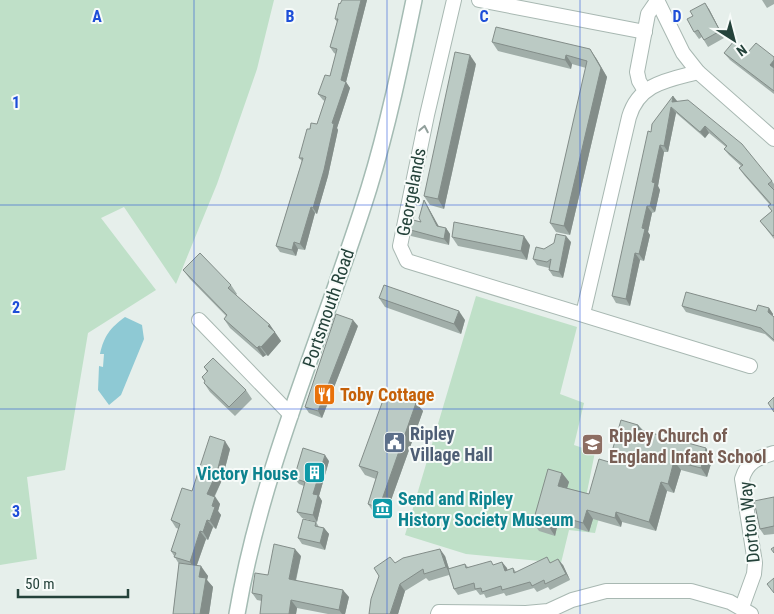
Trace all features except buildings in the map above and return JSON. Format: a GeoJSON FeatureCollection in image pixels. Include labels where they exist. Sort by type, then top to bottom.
{"type":"FeatureCollection","features":[{"type":"Feature","properties":{"kind":"main road","name":"Portsmouth Road"},"geometry":{"type":"LineString","coordinates":[[237,614],[252,541],[291,415],[369,188],[396,84],[414,0]]}},
{"type":"Feature","properties":{"kind":"street","name":"Georgelands"},"geometry":{"type":"LineString","coordinates":[[454,0],[427,115],[400,246],[403,256],[412,264],[583,314],[750,366]]}},
{"type":"Feature","properties":{"kind":"street"},"geometry":{"type":"LineString","coordinates":[[479,0],[645,32]]}},
{"type":"Feature","properties":{"kind":"street"},"geometry":{"type":"LineString","coordinates":[[645,91],[638,77],[648,14],[657,0]]}},
{"type":"Feature","properties":{"kind":"street"},"geometry":{"type":"LineString","coordinates":[[657,0],[683,53],[698,72],[774,139]]}},
{"type":"Feature","properties":{"kind":"street"},"geometry":{"type":"LineString","coordinates":[[583,314],[628,117],[634,101],[645,91],[664,81],[698,72]]}},
{"type":"Feature","properties":{"kind":"street"},"geometry":{"type":"LineString","coordinates":[[199,320],[291,415]]}},
{"type":"Feature","properties":{"kind":"street","name":"Dorton Way"},"geometry":{"type":"LineString","coordinates":[[747,611],[755,563],[742,479],[745,469],[751,462],[774,453]]}},
{"type":"Feature","properties":{"kind":"street"},"geometry":{"type":"LineString","coordinates":[[438,614],[439,612],[549,612],[572,600],[606,591],[691,591],[717,597],[747,611]]}},
{"type":"Feature","properties":{"kind":"green space"},"geometry":{"type":"Polygon","coordinates":[[[0,0],[274,0],[257,69],[217,184],[176,284],[124,207],[101,218],[156,290],[88,333],[65,470],[27,477],[37,559],[0,565],[0,0]]]}},
{"type":"Feature","properties":{"kind":"green space"},"geometry":{"type":"Polygon","coordinates":[[[476,296],[577,327],[560,394],[584,403],[574,445],[595,452],[586,497],[602,506],[595,533],[569,530],[561,563],[466,554],[405,535],[476,296]]]}},
{"type":"Feature","properties":{"kind":"water"},"geometry":{"type":"Polygon","coordinates":[[[125,317],[142,325],[144,339],[121,395],[109,405],[98,390],[99,366],[103,367],[104,354],[100,354],[108,333],[125,317]]]}},
{"type":"Feature","properties":{"kind":"place","name":"Toby Cottage"},"geometry":{"type":"Point","coordinates":[324,394]}},
{"type":"Feature","properties":{"kind":"place","name":"Ripley Village Hall"},"geometry":{"type":"Point","coordinates":[394,443]}},
{"type":"Feature","properties":{"kind":"place","name":"Ripley Church of England Infant School"},"geometry":{"type":"Point","coordinates":[593,445]}},
{"type":"Feature","properties":{"kind":"place","name":"Victory House"},"geometry":{"type":"Point","coordinates":[314,473]}},
{"type":"Feature","properties":{"kind":"place","name":"Send and Ripley History Society Museum"},"geometry":{"type":"Point","coordinates":[382,508]}}]}
